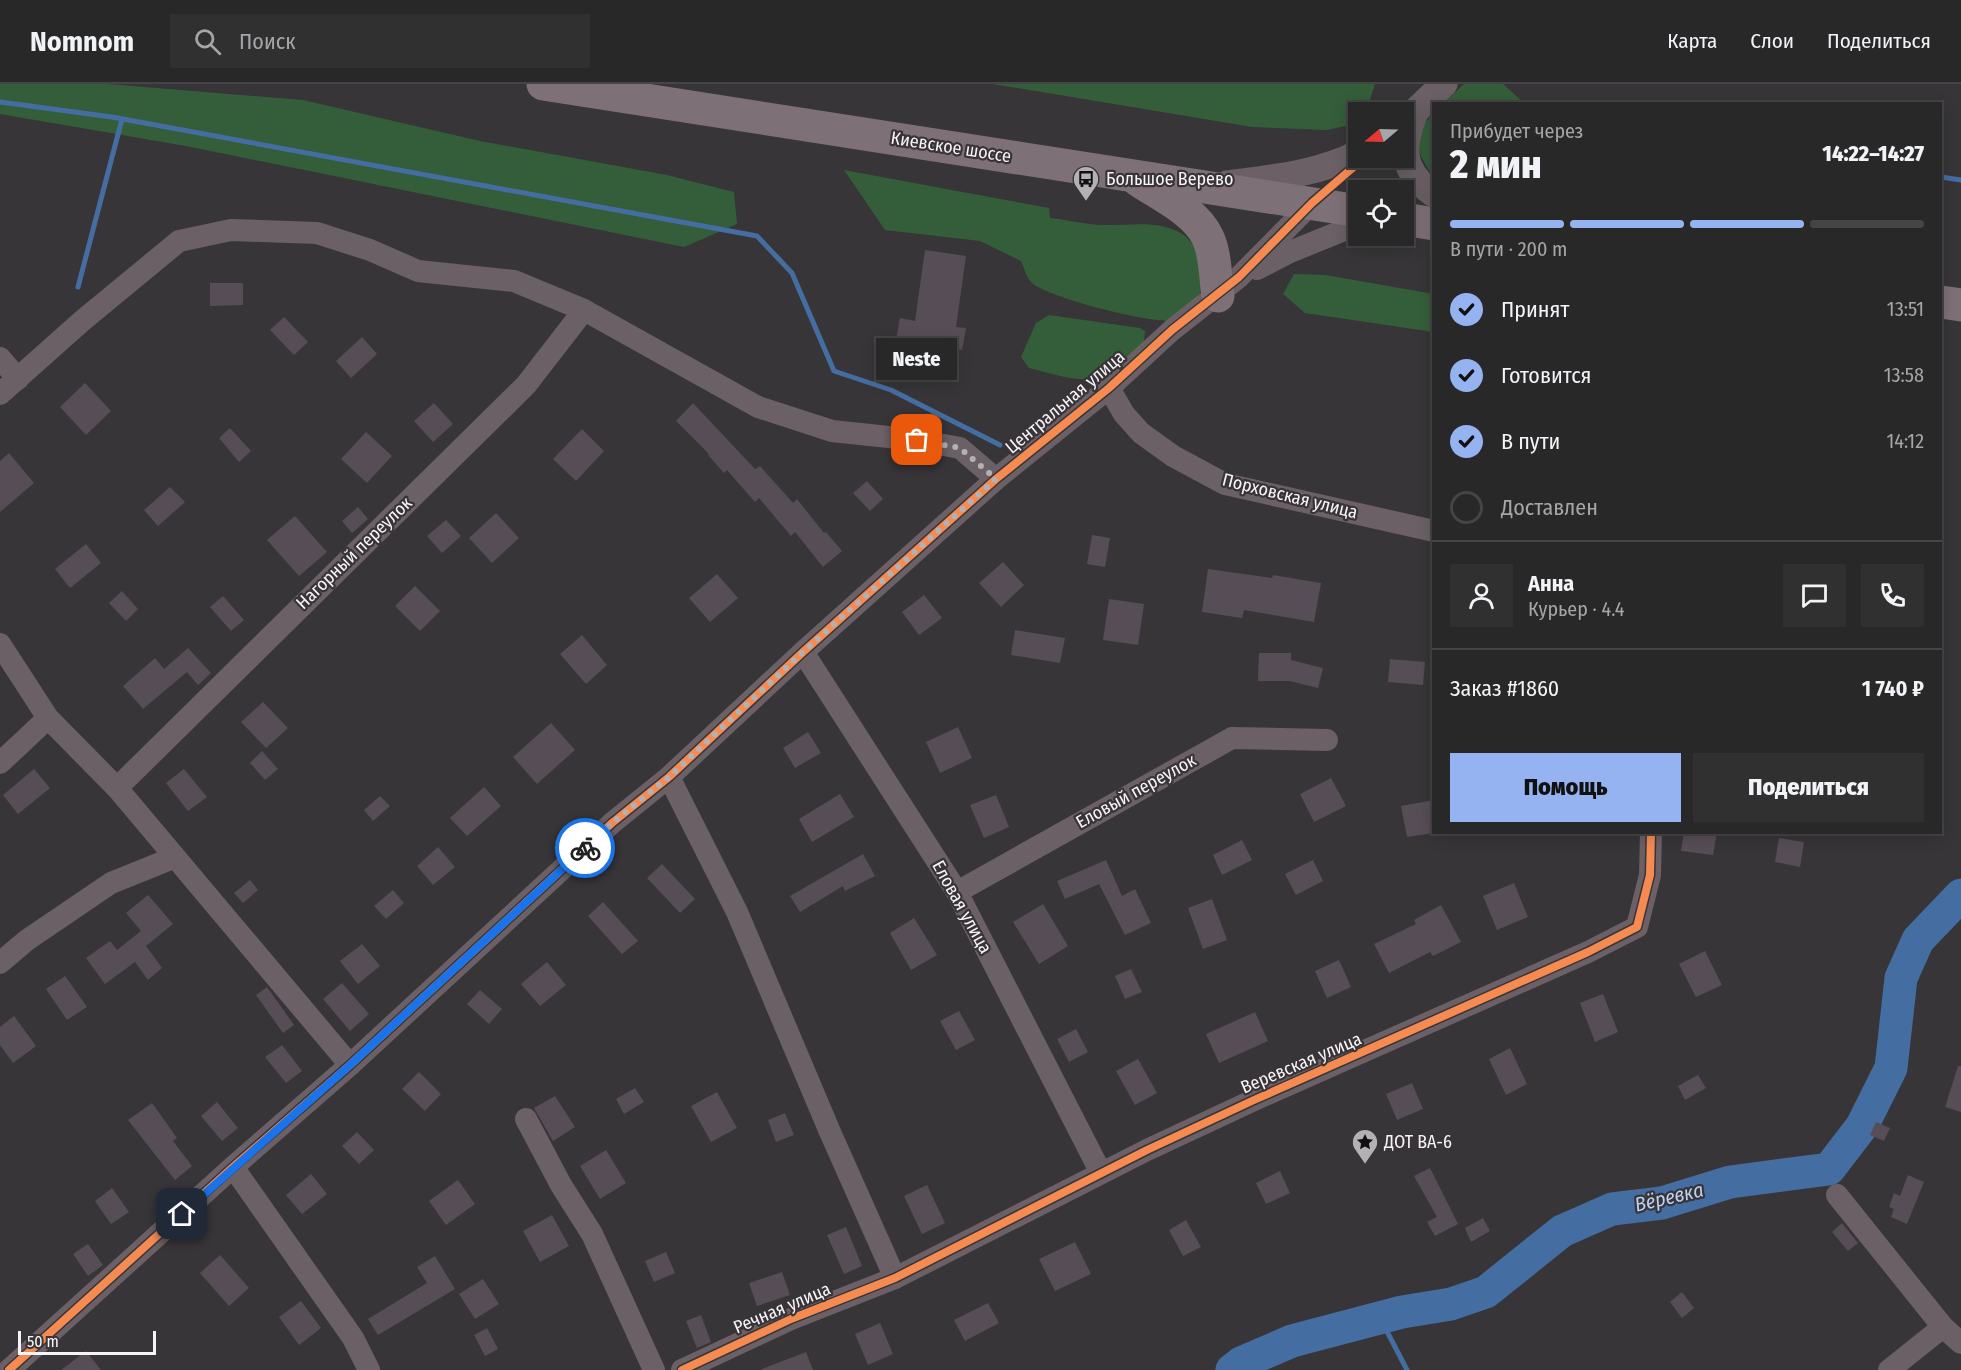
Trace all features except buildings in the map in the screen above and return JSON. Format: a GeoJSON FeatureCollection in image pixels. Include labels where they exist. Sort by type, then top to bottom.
{"type":"FeatureCollection","features":[{"type":"Feature","properties":{"kind":"main road","name":"Киевское шоссе"},"geometry":{"type":"LineString","coordinates":[[543,84],[1348,209]]}},
{"type":"Feature","properties":{"kind":"main road"},"geometry":{"type":"LineString","coordinates":[[1132,175],[1196,221],[1207,236],[1228,287]]}},
{"type":"Feature","properties":{"kind":"main road"},"geometry":{"type":"LineString","coordinates":[[1414,221],[1432,224]]}},
{"type":"Feature","properties":{"kind":"main road"},"geometry":{"type":"LineString","coordinates":[[1942,302],[1961,305]]}},
{"type":"Feature","properties":{"kind":"street"},"geometry":{"type":"LineString","coordinates":[[1414,113],[1444,84]]}},
{"type":"Feature","properties":{"kind":"street"},"geometry":{"type":"LineString","coordinates":[[1208,187],[1316,171],[1348,159]]}},
{"type":"Feature","properties":{"kind":"street"},"geometry":{"type":"LineString","coordinates":[[1312,203],[1352,168]]}},
{"type":"Feature","properties":{"kind":"street"},"geometry":{"type":"LineString","coordinates":[[1409,168],[1420,184],[1432,193]]}},
{"type":"Feature","properties":{"kind":"street","name":"Центральная улица"},"geometry":{"type":"LineString","coordinates":[[9,1370],[233,1167],[350,1065],[612,823],[669,777],[803,652],[996,479],[1109,388],[1172,330],[1228,287],[1312,203]]}},
{"type":"Feature","properties":{"kind":"street"},"geometry":{"type":"LineString","coordinates":[[1228,287],[1290,252],[1348,228]]}},
{"type":"Feature","properties":{"kind":"street"},"geometry":{"type":"LineString","coordinates":[[0,394],[82,321],[179,241],[231,230],[317,233],[370,250],[418,271],[514,281],[584,310],[758,407],[832,431],[917,440],[960,448],[996,479]]}},
{"type":"Feature","properties":{"kind":"street","name":"Нагорный переулок"},"geometry":{"type":"LineString","coordinates":[[117,788],[526,385],[584,310]]}},
{"type":"Feature","properties":{"kind":"street"},"geometry":{"type":"LineString","coordinates":[[0,358],[18,379]]}},
{"type":"Feature","properties":{"kind":"street","name":"Порховская улица"},"geometry":{"type":"LineString","coordinates":[[1109,388],[1124,414],[1141,433],[1173,456],[1225,483],[1432,531]]}},
{"type":"Feature","properties":{"kind":"street"},"geometry":{"type":"LineString","coordinates":[[0,644],[48,718],[117,788],[173,858],[194,878],[350,1065]]}},
{"type":"Feature","properties":{"kind":"street","name":"Еловая улица"},"geometry":{"type":"LineString","coordinates":[[803,652],[957,892],[1101,1173]]}},
{"type":"Feature","properties":{"kind":"street"},"geometry":{"type":"LineString","coordinates":[[0,763],[48,718]]}},
{"type":"Feature","properties":{"kind":"street","name":"Еловый переулок"},"geometry":{"type":"LineString","coordinates":[[957,892],[1232,738],[1327,740]]}},
{"type":"Feature","properties":{"kind":"street"},"geometry":{"type":"LineString","coordinates":[[669,777],[737,912],[830,1132],[896,1278]]}},
{"type":"Feature","properties":{"kind":"street","name":"Веревская улица"},"geometry":{"type":"LineString","coordinates":[[896,1278],[1101,1173],[1254,1100],[1588,952],[1636,927],[1650,875],[1651,834]]}},
{"type":"Feature","properties":{"kind":"street"},"geometry":{"type":"LineString","coordinates":[[0,963],[27,940],[111,883],[173,858]]}},
{"type":"Feature","properties":{"kind":"street"},"geometry":{"type":"LineString","coordinates":[[526,1119],[561,1185],[592,1234],[654,1370]]}},
{"type":"Feature","properties":{"kind":"street"},"geometry":{"type":"LineString","coordinates":[[233,1167],[353,1338],[369,1370]]}},
{"type":"Feature","properties":{"kind":"street"},"geometry":{"type":"LineString","coordinates":[[1838,1195],[1943,1327],[1961,1343]]}},
{"type":"Feature","properties":{"kind":"street","name":"Речная улица"},"geometry":{"type":"LineString","coordinates":[[682,1370],[791,1319],[896,1278]]}},
{"type":"Feature","properties":{"kind":"street"},"geometry":{"type":"LineString","coordinates":[[1889,1370],[1943,1327]]}},
{"type":"Feature","properties":{"kind":"green space"},"geometry":{"type":"Polygon","coordinates":[[[0,84],[108,84],[303,100],[480,141],[667,175],[734,192],[737,224],[684,247],[186,146],[0,114],[0,84]]]}},
{"type":"Feature","properties":{"kind":"green space"},"geometry":{"type":"Polygon","coordinates":[[[993,84],[1375,84],[1369,102],[1348,102],[1348,125],[1327,130],[1252,127],[993,84]]]}},
{"type":"Feature","properties":{"kind":"green space"},"geometry":{"type":"Polygon","coordinates":[[[1464,84],[1503,84],[1523,102],[1445,102],[1464,84]]]}},
{"type":"Feature","properties":{"kind":"green space"},"geometry":{"type":"Polygon","coordinates":[[[1432,115],[1432,173],[1421,156],[1418,142],[1422,128],[1432,115]]]}},
{"type":"Feature","properties":{"kind":"green space"},"geometry":{"type":"Polygon","coordinates":[[[844,170],[1049,208],[1050,218],[1100,225],[1149,225],[1177,231],[1188,239],[1196,250],[1201,263],[1201,291],[1196,304],[1187,314],[1175,320],[1146,318],[1100,309],[1056,295],[1031,282],[1021,261],[980,241],[885,230],[844,170]]]}},
{"type":"Feature","properties":{"kind":"green space"},"geometry":{"type":"Polygon","coordinates":[[[1294,274],[1325,275],[1432,294],[1432,332],[1305,313],[1283,294],[1294,274]]]}},
{"type":"Feature","properties":{"kind":"green space"},"geometry":{"type":"Polygon","coordinates":[[[1049,315],[1140,328],[1145,331],[1144,342],[1118,367],[1100,378],[1069,378],[1029,368],[1021,357],[1036,323],[1049,315]]]}},
{"type":"Feature","properties":{"kind":"waterway"},"geometry":{"type":"LineString","coordinates":[[0,102],[112,117],[757,236],[792,273],[834,371],[891,390],[1000,445]]}},
{"type":"Feature","properties":{"kind":"waterway"},"geometry":{"type":"LineString","coordinates":[[78,287],[122,119]]}},
{"type":"Feature","properties":{"kind":"waterway"},"geometry":{"type":"LineString","coordinates":[[1942,177],[1961,180]]}},
{"type":"Feature","properties":{"kind":"waterway","name":"Вёревка"},"geometry":{"type":"LineString","coordinates":[[1232,1370],[1241,1363],[1292,1341],[1402,1312],[1451,1304],[1486,1292],[1562,1231],[1612,1209],[1662,1203],[1730,1182],[1829,1169],[1862,1126],[1891,1068],[1901,978],[1918,940],[1961,895]]}},
{"type":"Feature","properties":{"kind":"waterway"},"geometry":{"type":"LineString","coordinates":[[1380,1318],[1407,1370]]}},
{"type":"Feature","properties":{"kind":"cycle path"},"geometry":{"type":"LineString","coordinates":[[9,1370],[233,1167],[350,1065],[612,823],[669,777],[803,652],[996,479],[1109,388],[1172,330],[1239,277],[1312,203],[1352,168]]}},
{"type":"Feature","properties":{"kind":"cycle path"},"geometry":{"type":"LineString","coordinates":[[682,1370],[791,1319],[895,1278],[1147,1150],[1588,952],[1637,927],[1650,875],[1651,834]]}},
{"type":"Feature","properties":{"kind":"way so far"},"geometry":{"type":"LineString","coordinates":[[585,848],[669,777],[803,652],[996,479],[960,448],[917,440]]}},
{"type":"Feature","properties":{"kind":"place","name":"Большое Верево"},"geometry":{"type":"Point","coordinates":[1086,202]}},
{"type":"Feature","properties":{"kind":"place","name":"Neste"},"geometry":{"type":"Point","coordinates":[917,440]}},
{"type":"Feature","properties":{"kind":"place","name":"ДОТ ВА-6"},"geometry":{"type":"Point","coordinates":[1365,1165]}},
{"type":"Feature","properties":{"kind":"route"},"geometry":{"type":"LineString","coordinates":[[182,1214],[350,1065],[585,848]]}}]}
